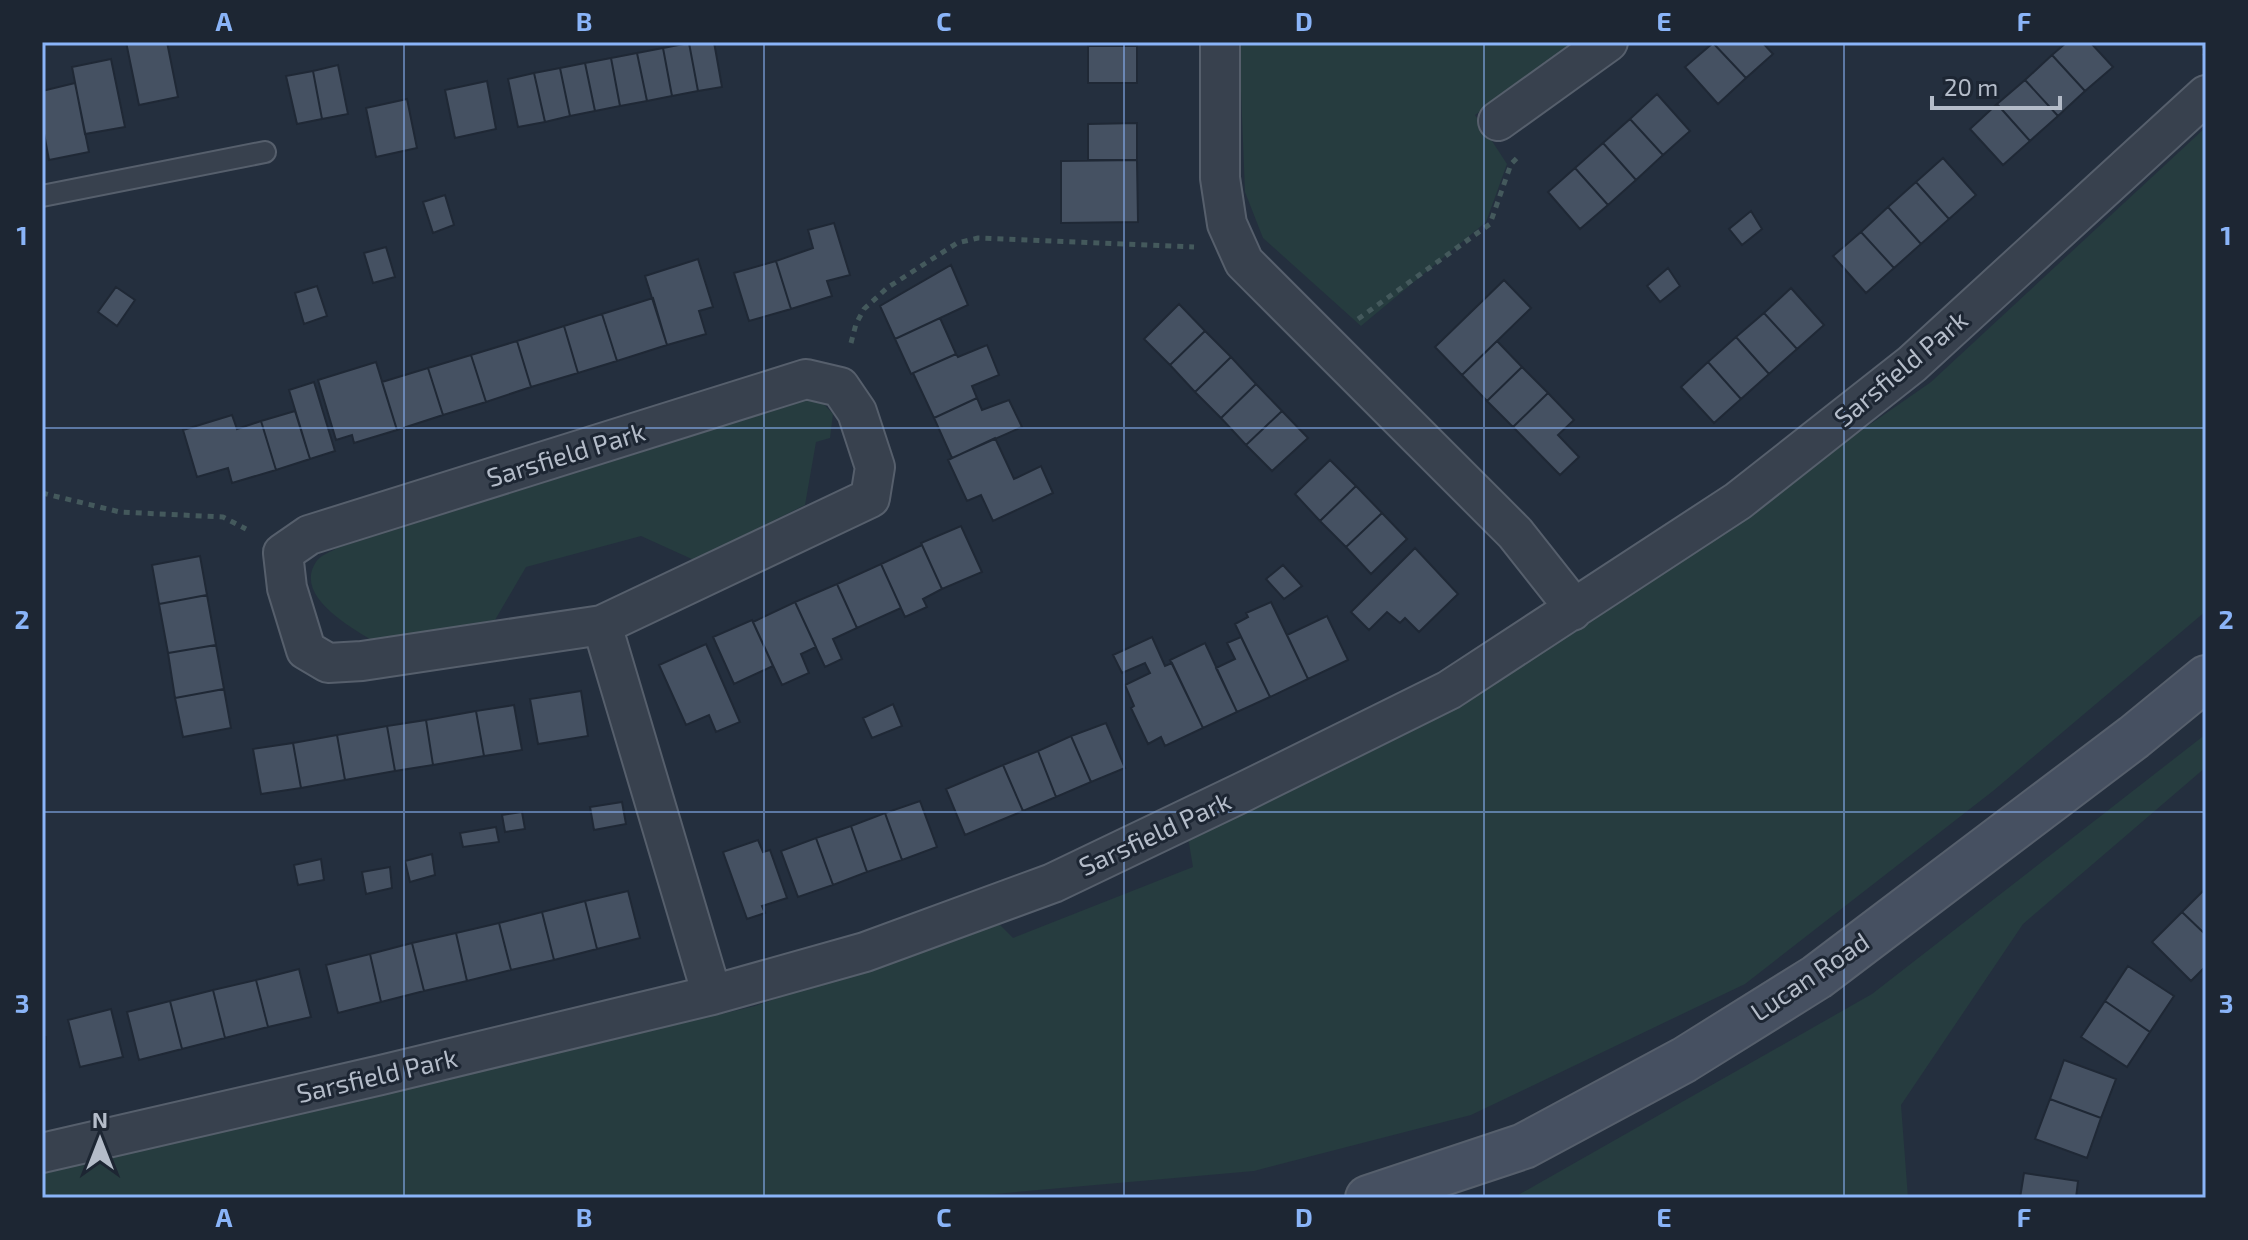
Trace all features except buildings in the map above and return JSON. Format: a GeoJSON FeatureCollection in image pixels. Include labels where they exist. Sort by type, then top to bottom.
{"type":"FeatureCollection","features":[{"type":"Feature","properties":{"kind":"main road","name":"Lucan Road"},"geometry":{"type":"LineString","coordinates":[[1368,1198],[1524,1146],[1684,1060],[1817,977],[2134,737],[2206,678]]}},
{"type":"Feature","properties":{"kind":"street"},"geometry":{"type":"LineString","coordinates":[[1220,42],[1220,178],[1227,224],[1244,262],[1515,533],[1564,595],[1572,611]]}},
{"type":"Feature","properties":{"kind":"street"},"geometry":{"type":"LineString","coordinates":[[1498,121],[1608,42]]}},
{"type":"Feature","properties":{"kind":"street","name":"Sarsfield Park"},"geometry":{"type":"LineString","coordinates":[[42,1153],[712,995],[865,952],[1053,883],[1449,690],[1738,501],[1912,364],[2206,95]]}},
{"type":"Feature","properties":{"kind":"street","name":"Sarsfield Park"},"geometry":{"type":"LineString","coordinates":[[806,379],[840,387],[857,412],[875,467],[870,498],[602,625],[362,661],[328,663],[306,650],[287,588],[283,553],[309,535],[806,379]]}},
{"type":"Feature","properties":{"kind":"street"},"geometry":{"type":"LineString","coordinates":[[602,625],[712,995]]}},
{"type":"Feature","properties":{"kind":"lane"},"geometry":{"type":"LineString","coordinates":[[42,196],[265,152]]}},
{"type":"Feature","properties":{"kind":"path"},"geometry":{"type":"LineString","coordinates":[[2204,42],[2205,61]]}},
{"type":"Feature","properties":{"kind":"path"},"geometry":{"type":"LineString","coordinates":[[1349,325],[1490,224],[1511,164]]}},
{"type":"Feature","properties":{"kind":"path"},"geometry":{"type":"LineString","coordinates":[[851,343],[864,309],[887,288],[957,243],[978,238],[1191,248],[1202,244]]}},
{"type":"Feature","properties":{"kind":"path"},"geometry":{"type":"LineString","coordinates":[[42,493],[120,512],[223,517],[246,529]]}},
{"type":"Feature","properties":{"kind":"green space"},"geometry":{"type":"Polygon","coordinates":[[[1239,42],[1576,42],[1475,115],[1507,164],[1486,222],[1361,326],[1263,238],[1245,192],[1239,42]]]}},
{"type":"Feature","properties":{"kind":"green space"},"geometry":{"type":"Polygon","coordinates":[[[2206,127],[2206,611],[1993,791],[1745,984],[1471,1115],[1254,1171],[949,1198],[42,1198],[42,1174],[755,1006],[996,921],[1013,938],[1193,867],[1188,837],[1619,599],[1931,382],[2206,127]]]}},
{"type":"Feature","properties":{"kind":"green space"},"geometry":{"type":"Polygon","coordinates":[[[817,397],[833,414],[830,438],[816,442],[805,505],[694,560],[641,536],[526,567],[495,620],[375,642],[328,610],[312,587],[311,575],[316,562],[337,548],[817,397]]]}},
{"type":"Feature","properties":{"kind":"green space"},"geometry":{"type":"Polygon","coordinates":[[[2206,734],[2206,767],[2023,924],[1901,1105],[1908,1198],[1513,1198],[1872,994],[2206,734]]]}}]}
